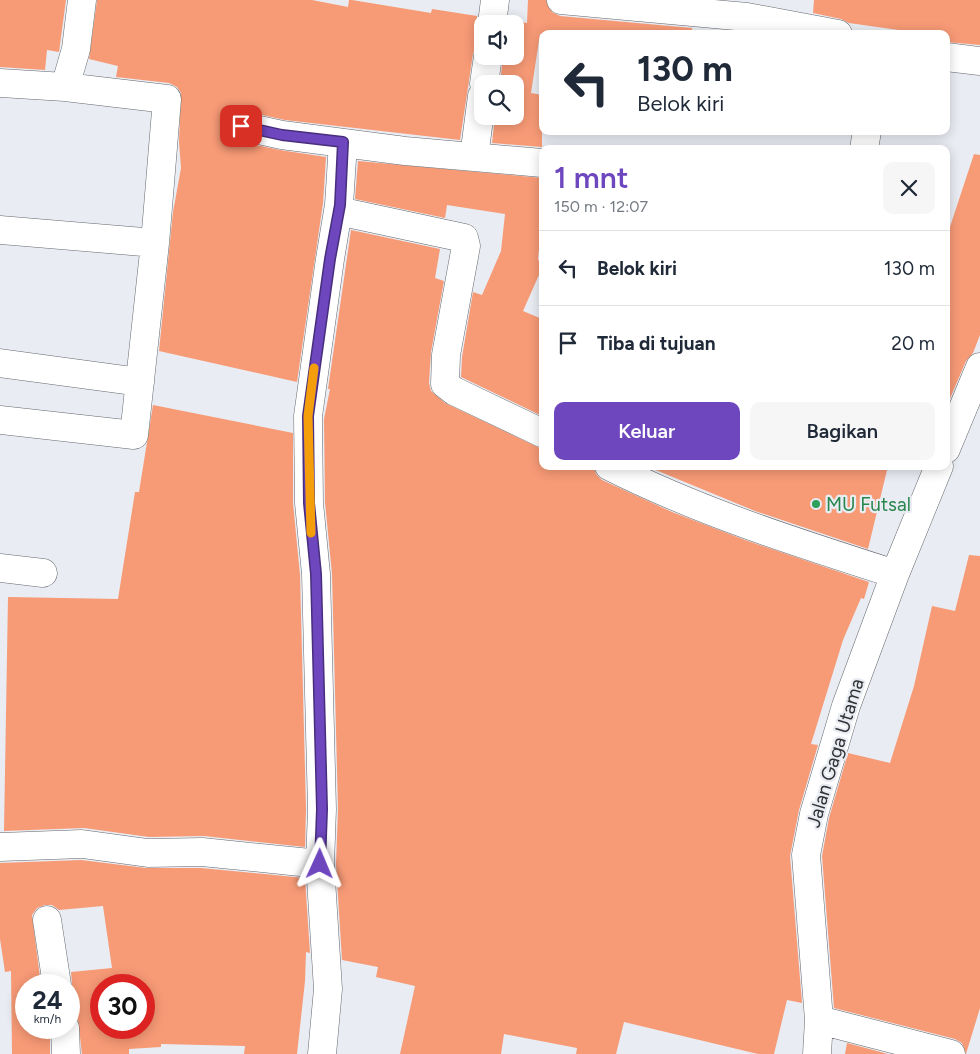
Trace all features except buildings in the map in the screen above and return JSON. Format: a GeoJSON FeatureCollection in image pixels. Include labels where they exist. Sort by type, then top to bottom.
{"type":"FeatureCollection","features":[{"type":"Feature","properties":{"kind":"street"},"geometry":{"type":"LineString","coordinates":[[65,87],[62,48],[66,0]]}},
{"type":"Feature","properties":{"kind":"street"},"geometry":{"type":"LineString","coordinates":[[65,87],[76,49],[82,0]]}},
{"type":"Feature","properties":{"kind":"street"},"geometry":{"type":"LineString","coordinates":[[493,15],[495,0]]}},
{"type":"Feature","properties":{"kind":"street"},"geometry":{"type":"LineString","coordinates":[[561,0],[748,9],[824,30]]}},
{"type":"Feature","properties":{"kind":"street"},"geometry":{"type":"LineString","coordinates":[[950,58],[980,62]]}},
{"type":"Feature","properties":{"kind":"street"},"geometry":{"type":"LineString","coordinates":[[0,83],[65,87],[167,99],[155,243],[134,435],[0,420]]}},
{"type":"Feature","properties":{"kind":"street"},"geometry":{"type":"LineString","coordinates":[[474,158],[478,125]]}},
{"type":"Feature","properties":{"kind":"street"},"geometry":{"type":"LineString","coordinates":[[241,126],[282,135],[474,158],[539,163]]}},
{"type":"Feature","properties":{"kind":"street"},"geometry":{"type":"LineString","coordinates":[[322,1054],[328,989],[320,864],[321,791],[316,574],[309,503],[308,416],[338,211],[343,142]]}},
{"type":"Feature","properties":{"kind":"street"},"geometry":{"type":"LineString","coordinates":[[338,211],[454,234],[464,238],[466,246],[446,354],[445,384],[454,391],[539,432]]}},
{"type":"Feature","properties":{"kind":"street"},"geometry":{"type":"LineString","coordinates":[[0,230],[155,243]]}},
{"type":"Feature","properties":{"kind":"street"},"geometry":{"type":"LineString","coordinates":[[0,363],[140,382]]}},
{"type":"Feature","properties":{"kind":"street"},"geometry":{"type":"LineString","coordinates":[[950,440],[979,374]]}},
{"type":"Feature","properties":{"kind":"street"},"geometry":{"type":"LineString","coordinates":[[617,470],[728,517],[895,574]]}},
{"type":"Feature","properties":{"kind":"street","name":"Jalan Gaga Utama"},"geometry":{"type":"LineString","coordinates":[[818,1054],[819,1020],[806,855],[814,814],[846,706],[895,574],[937,470]]}},
{"type":"Feature","properties":{"kind":"street"},"geometry":{"type":"LineString","coordinates":[[0,568],[43,573]]}},
{"type":"Feature","properties":{"kind":"street"},"geometry":{"type":"LineString","coordinates":[[0,847],[82,844],[148,853],[202,852],[320,864]]}},
{"type":"Feature","properties":{"kind":"street"},"geometry":{"type":"LineString","coordinates":[[47,920],[55,974]]}},
{"type":"Feature","properties":{"kind":"street"},"geometry":{"type":"LineString","coordinates":[[819,1020],[951,1054]]}},
{"type":"Feature","properties":{"kind":"street"},"geometry":{"type":"LineString","coordinates":[[65,1039],[66,1054]]}},
{"type":"Feature","properties":{"kind":"slow traffic"},"geometry":{"type":"LineString","coordinates":[[311,533],[308,416],[314,368]]}},
{"type":"Feature","properties":{"kind":"place","name":"MU Futsal"},"geometry":{"type":"Point","coordinates":[816,504]}},
{"type":"Feature","properties":{"kind":"route"},"geometry":{"type":"LineString","coordinates":[[241,126],[282,135],[343,142],[340,205],[330,259],[308,416],[309,503],[316,574],[322,809],[320,864]]}}]}
